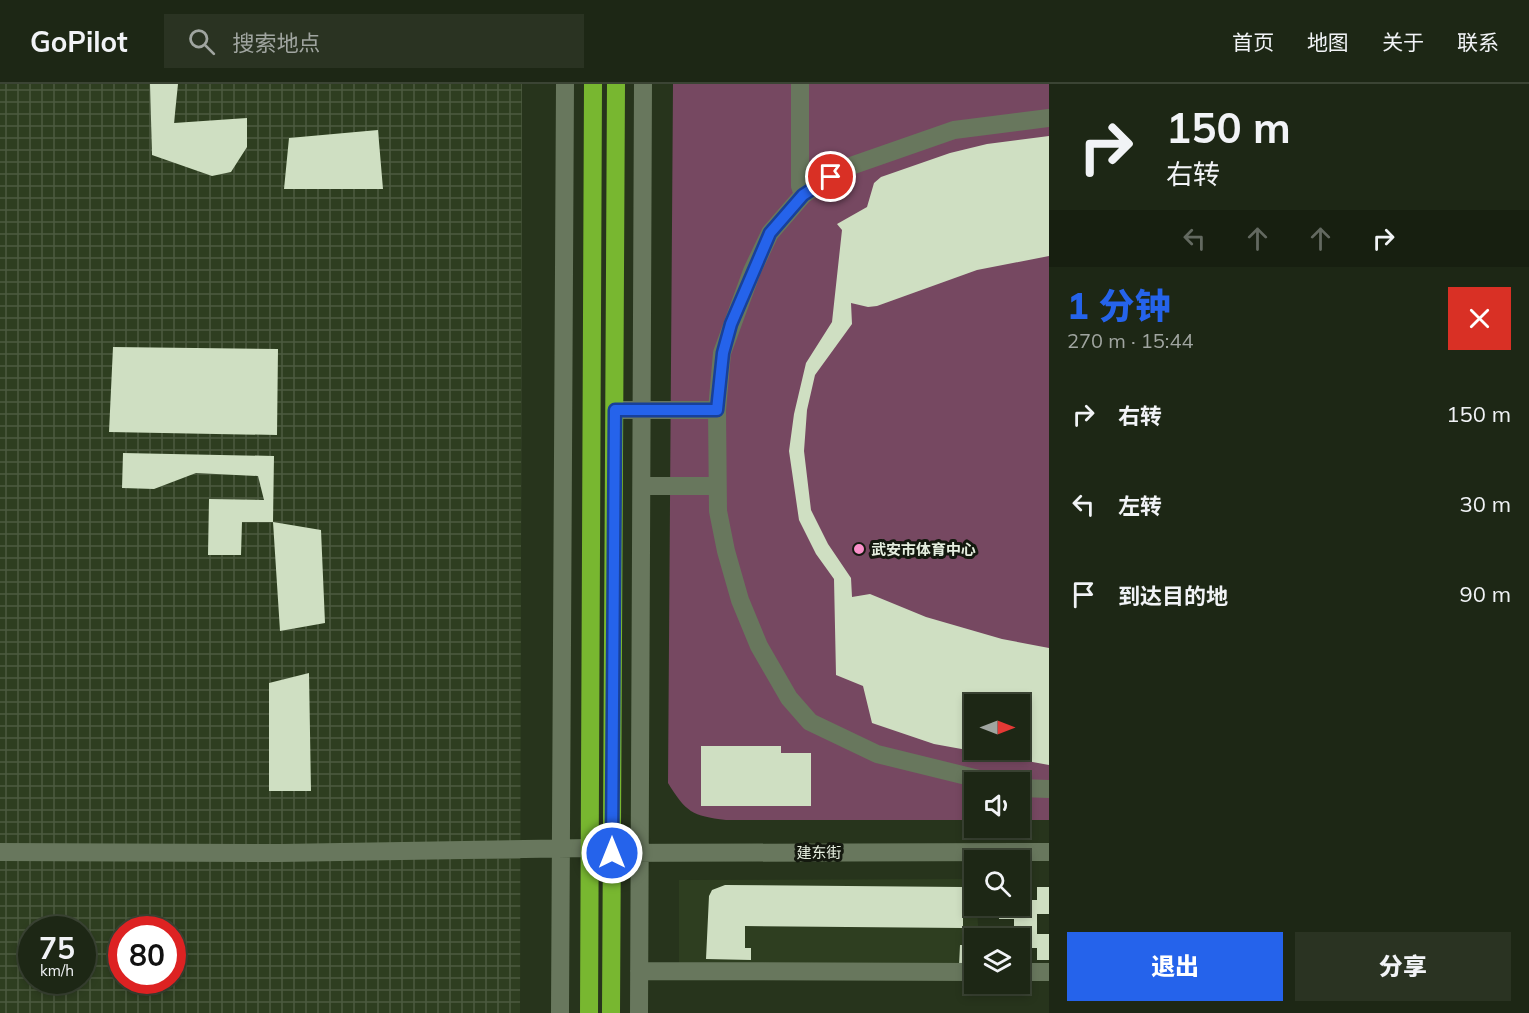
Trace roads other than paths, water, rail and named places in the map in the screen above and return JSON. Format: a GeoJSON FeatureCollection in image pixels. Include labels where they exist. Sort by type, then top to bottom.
{"type":"FeatureCollection","features":[{"type":"Feature","properties":{"kind":"highway"},"geometry":{"type":"LineString","coordinates":[[589,1013],[593,84]]}},
{"type":"Feature","properties":{"kind":"highway"},"geometry":{"type":"LineString","coordinates":[[611,1013],[616,84]]}},
{"type":"Feature","properties":{"kind":"street"},"geometry":{"type":"LineString","coordinates":[[560,1013],[565,84]]}},
{"type":"Feature","properties":{"kind":"street"},"geometry":{"type":"LineString","coordinates":[[639,1013],[643,84]]}},
{"type":"Feature","properties":{"kind":"street"},"geometry":{"type":"LineString","coordinates":[[800,84],[800,186],[803,195]]}},
{"type":"Feature","properties":{"kind":"street"},"geometry":{"type":"LineString","coordinates":[[964,775],[877,754],[837,737],[810,722],[801,713],[759,646],[740,600],[726,551],[718,511],[717,410],[723,353],[752,271],[770,233],[803,195],[845,168],[954,130],[1049,118]]}},
{"type":"Feature","properties":{"kind":"street"},"geometry":{"type":"LineString","coordinates":[[615,410],[717,410]]}},
{"type":"Feature","properties":{"kind":"street"},"geometry":{"type":"LineString","coordinates":[[642,486],[717,486]]}},
{"type":"Feature","properties":{"kind":"street"},"geometry":{"type":"LineString","coordinates":[[1030,788],[1049,789]]}},
{"type":"Feature","properties":{"kind":"street","name":"建东街"},"geometry":{"type":"LineString","coordinates":[[0,852],[279,853],[562,849],[612,853],[1049,852]]}},
{"type":"Feature","properties":{"kind":"street"},"geometry":{"type":"LineString","coordinates":[[639,971],[964,972]]}},
{"type":"Feature","properties":{"kind":"street"},"geometry":{"type":"LineString","coordinates":[[1030,972],[1049,972]]}},
{"type":"Feature","properties":{"kind":"place","name":"武安市体育中心"},"geometry":{"type":"Point","coordinates":[859,549]}}]}
